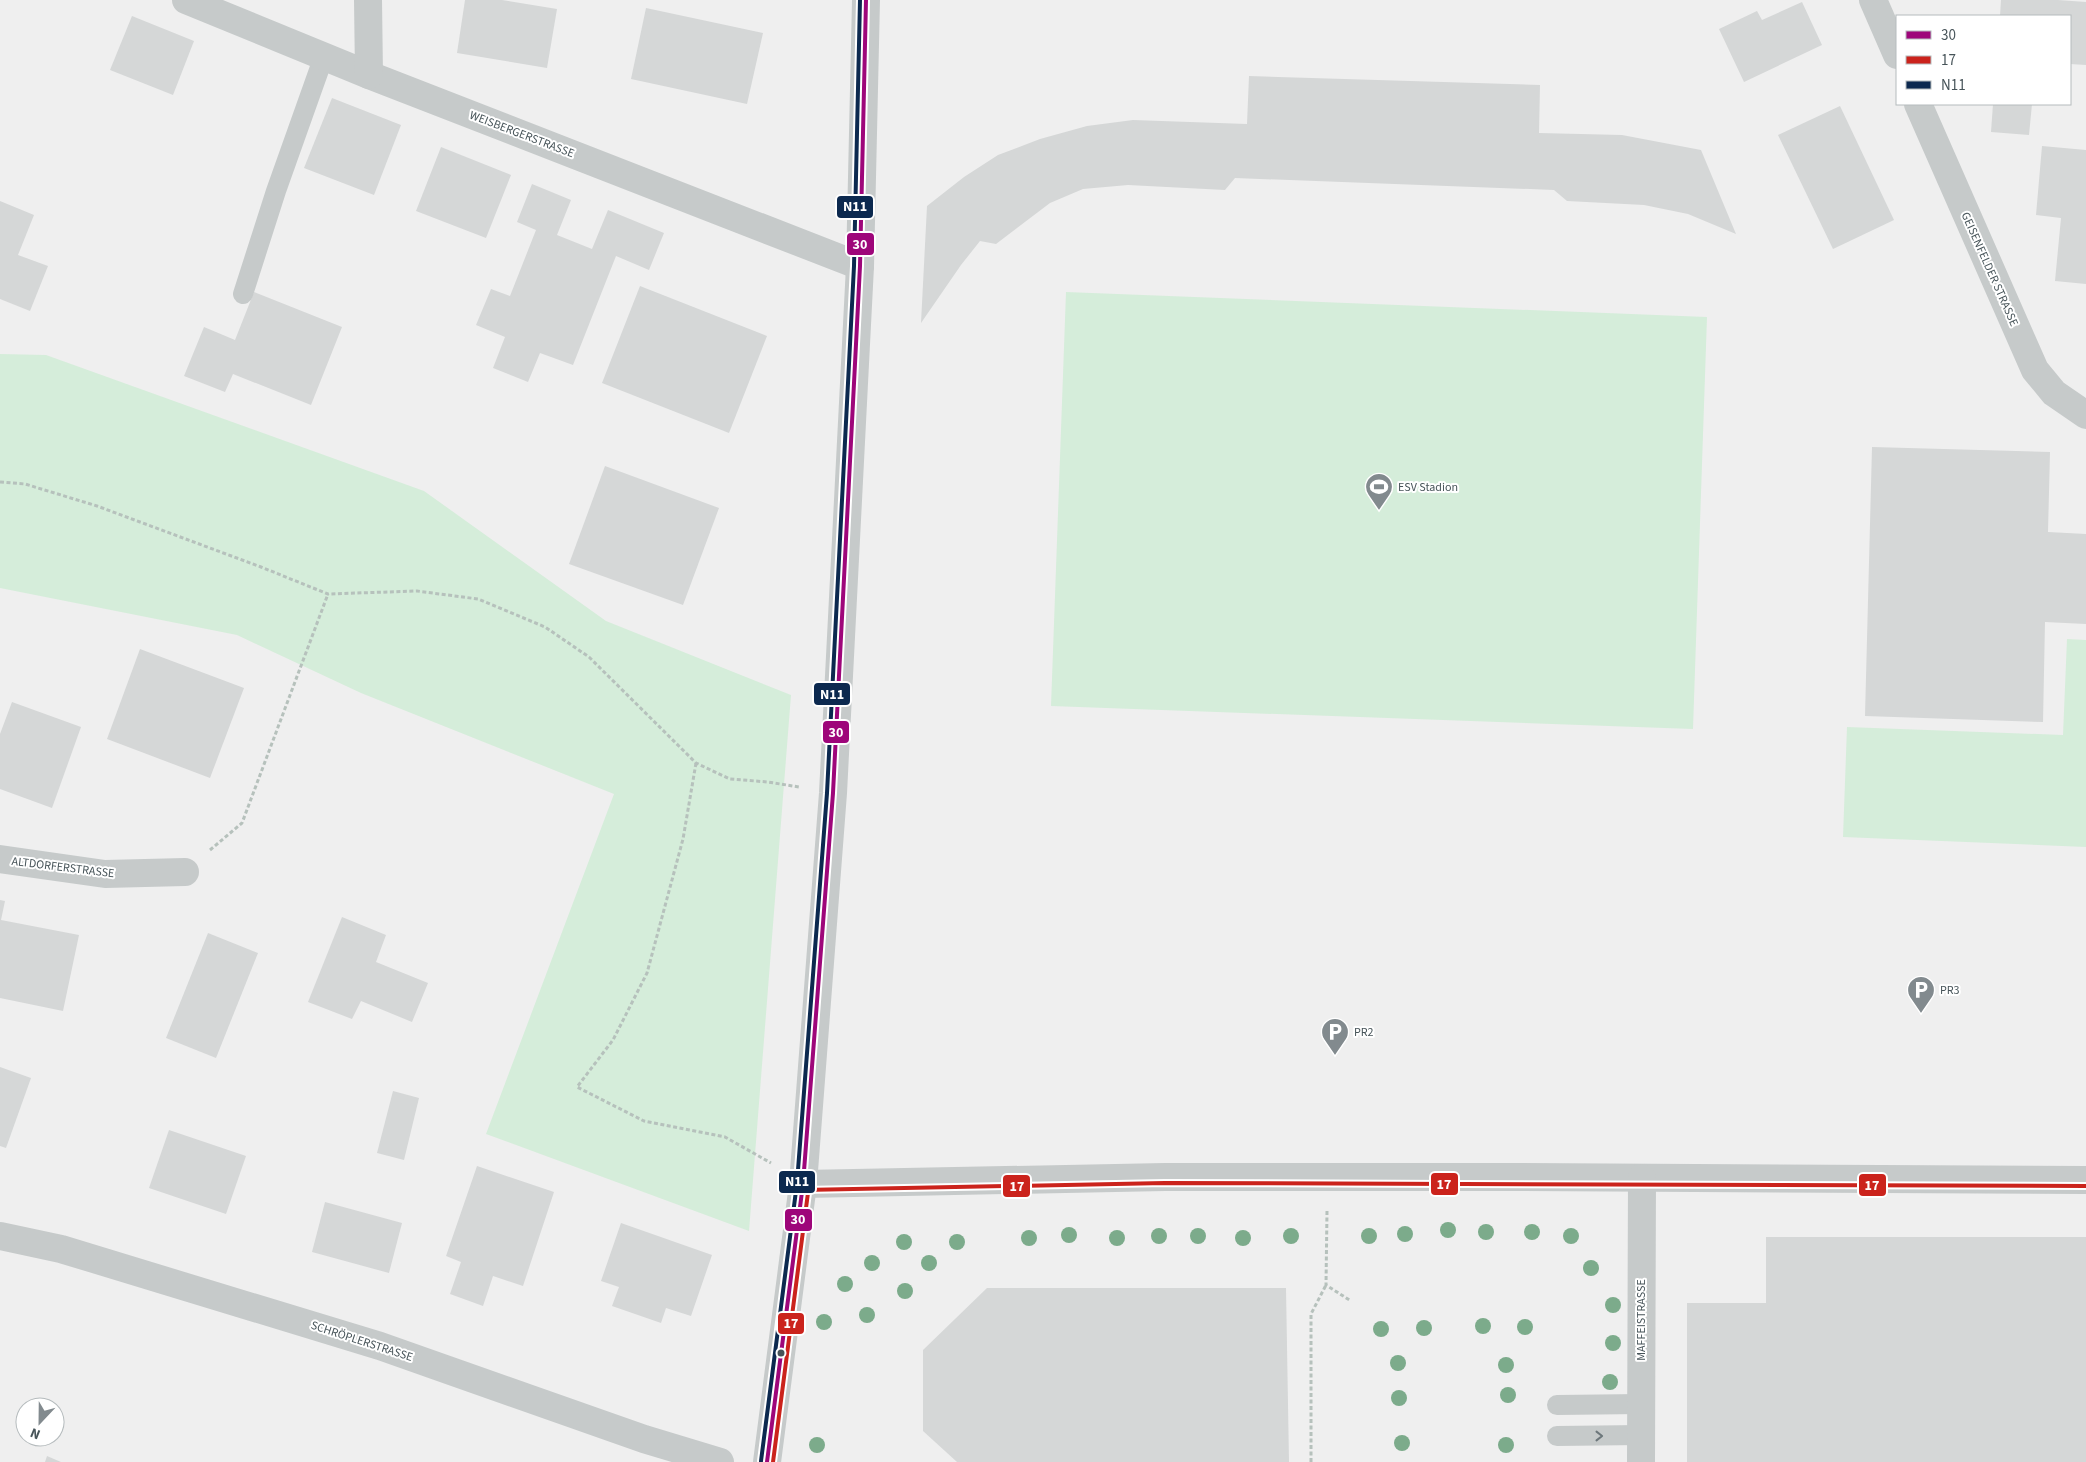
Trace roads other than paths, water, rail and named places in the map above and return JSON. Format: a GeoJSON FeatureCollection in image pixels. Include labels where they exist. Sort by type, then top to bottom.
{"type":"FeatureCollection","features":[{"type":"Feature","properties":{"kind":"street","name":"WEISBERGERSTRASSE"},"geometry":{"type":"LineString","coordinates":[[186,0],[369,75],[860,266]]}},
{"type":"Feature","properties":{"kind":"street"},"geometry":{"type":"LineString","coordinates":[[368,0],[369,75]]}},
{"type":"Feature","properties":{"kind":"street"},"geometry":{"type":"LineString","coordinates":[[767,1462],[803,1184],[833,793],[860,266],[866,0]]}},
{"type":"Feature","properties":{"kind":"street"},"geometry":{"type":"LineString","coordinates":[[1873,0],[1896,54]]}},
{"type":"Feature","properties":{"kind":"street","name":"GEISENFELDER STRASSE"},"geometry":{"type":"LineString","coordinates":[[1918,105],[2035,370],[2054,394],[2086,416]]}},
{"type":"Feature","properties":{"kind":"street","name":"ALTDORFERSTRASSE"},"geometry":{"type":"LineString","coordinates":[[0,859],[105,874],[185,872]]}},
{"type":"Feature","properties":{"kind":"street"},"geometry":{"type":"LineString","coordinates":[[803,1184],[1165,1177],[2086,1180]]}},
{"type":"Feature","properties":{"kind":"street","name":"MAFFEISTRASSE"},"geometry":{"type":"LineString","coordinates":[[1641,1449],[1642,1178]]}},
{"type":"Feature","properties":{"kind":"street","name":"SCHRÖPLERSTRASSE"},"geometry":{"type":"LineString","coordinates":[[0,1236],[61,1249],[380,1346],[644,1439],[720,1462]]}},
{"type":"Feature","properties":{"kind":"lane"},"geometry":{"type":"LineString","coordinates":[[243,294],[276,191],[324,56]]}},
{"type":"Feature","properties":{"kind":"lane"},"geometry":{"type":"LineString","coordinates":[[1557,1405],[1642,1404]]}},
{"type":"Feature","properties":{"kind":"lane"},"geometry":{"type":"LineString","coordinates":[[1557,1436],[1641,1449]]}},
{"type":"Feature","properties":{"kind":"place","name":"ESV Stadion"},"geometry":{"type":"Point","coordinates":[1379,511]}},
{"type":"Feature","properties":{"kind":"place","name":"PR3"},"geometry":{"type":"Point","coordinates":[1921,1014]}},
{"type":"Feature","properties":{"kind":"place","name":"PR2"},"geometry":{"type":"Point","coordinates":[1335,1056]}}]}
